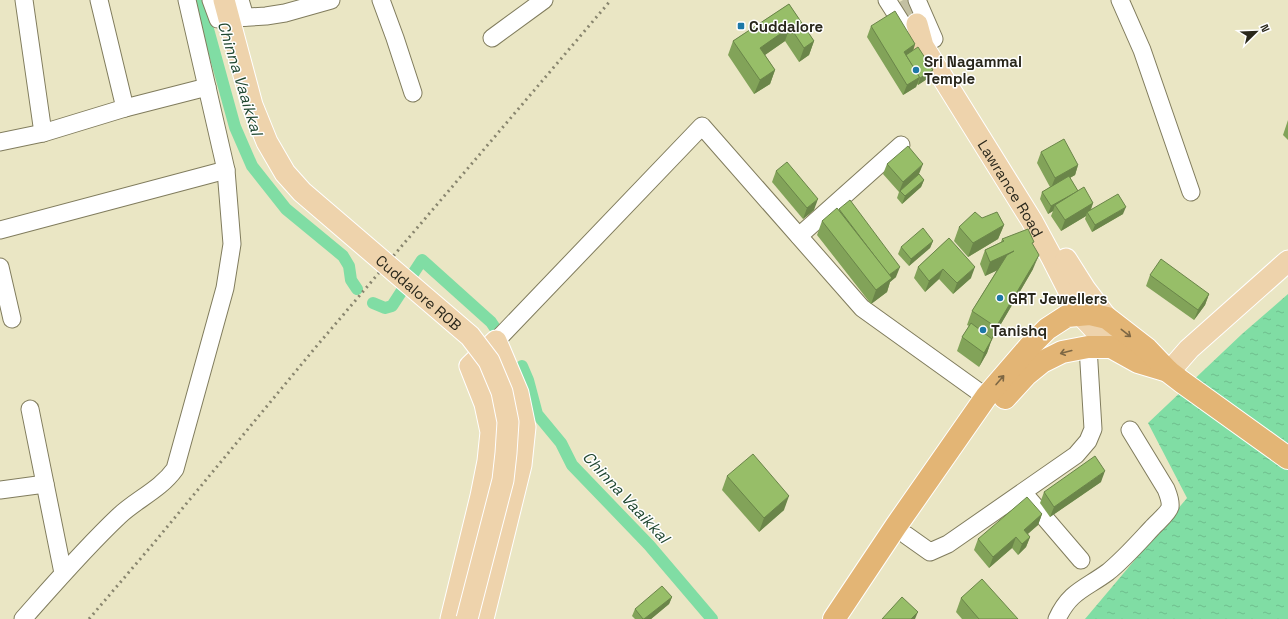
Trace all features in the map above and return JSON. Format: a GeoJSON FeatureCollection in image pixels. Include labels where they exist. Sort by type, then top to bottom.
{"type":"FeatureCollection","features":[{"type":"Feature","properties":{"kind":"highway"},"geometry":{"type":"LineString","coordinates":[[834,619],[896,526],[986,397],[1047,328],[1067,316],[1090,314],[1107,318],[1147,349],[1176,377],[1288,458]]}},
{"type":"Feature","properties":{"kind":"highway"},"geometry":{"type":"LineString","coordinates":[[847,619],[989,416],[1026,375],[1042,362],[1062,352],[1088,347],[1111,348],[1138,362],[1176,377]]}},
{"type":"Feature","properties":{"kind":"main road","name":"Cuddalore ROB"},"geometry":{"type":"LineString","coordinates":[[224,0],[252,105],[266,142],[285,173],[302,192],[470,336],[489,361],[502,392],[508,422],[503,480],[467,619]]}},
{"type":"Feature","properties":{"kind":"main road","name":"Lawrance Road"},"geometry":{"type":"LineString","coordinates":[[917,9],[929,43],[1032,220],[1081,315],[1111,348]]}},
{"type":"Feature","properties":{"kind":"main road","name":"Lawrance Road"},"geometry":{"type":"LineString","coordinates":[[929,43],[1073,271],[1088,294],[1107,318]]}},
{"type":"Feature","properties":{"kind":"main road"},"geometry":{"type":"LineString","coordinates":[[1176,377],[1189,349],[1288,261]]}},
{"type":"Feature","properties":{"kind":"main road"},"geometry":{"type":"LineString","coordinates":[[451,619],[481,496],[488,461],[491,432],[485,404],[470,366],[496,341],[518,392],[525,428],[521,465],[483,619]]}},
{"type":"Feature","properties":{"kind":"street"},"geometry":{"type":"LineString","coordinates":[[24,0],[43,133]]}},
{"type":"Feature","properties":{"kind":"street"},"geometry":{"type":"LineString","coordinates":[[99,0],[125,108]]}},
{"type":"Feature","properties":{"kind":"street"},"geometry":{"type":"LineString","coordinates":[[23,619],[120,515],[164,483],[175,469],[225,288],[232,244],[226,170],[187,0]]}},
{"type":"Feature","properties":{"kind":"street"},"geometry":{"type":"LineString","coordinates":[[211,0],[218,18],[266,16],[285,13],[331,0]]}},
{"type":"Feature","properties":{"kind":"street"},"geometry":{"type":"LineString","coordinates":[[240,0],[245,17]]}},
{"type":"Feature","properties":{"kind":"street"},"geometry":{"type":"LineString","coordinates":[[381,0],[396,38],[412,93]]}},
{"type":"Feature","properties":{"kind":"street"},"geometry":{"type":"LineString","coordinates":[[492,38],[544,0]]}},
{"type":"Feature","properties":{"kind":"street"},"geometry":{"type":"LineString","coordinates":[[887,0],[901,22],[929,43]]}},
{"type":"Feature","properties":{"kind":"street"},"geometry":{"type":"LineString","coordinates":[[1120,0],[1142,50],[1191,192]]}},
{"type":"Feature","properties":{"kind":"street"},"geometry":{"type":"LineString","coordinates":[[0,142],[43,133],[125,108],[207,87]]}},
{"type":"Feature","properties":{"kind":"street"},"geometry":{"type":"LineString","coordinates":[[496,341],[702,126],[862,308],[986,397]]}},
{"type":"Feature","properties":{"kind":"street"},"geometry":{"type":"LineString","coordinates":[[799,236],[901,145]]}},
{"type":"Feature","properties":{"kind":"street"},"geometry":{"type":"LineString","coordinates":[[0,230],[226,170]]}},
{"type":"Feature","properties":{"kind":"street"},"geometry":{"type":"LineString","coordinates":[[0,267],[12,319]]}},
{"type":"Feature","properties":{"kind":"street"},"geometry":{"type":"LineString","coordinates":[[906,535],[930,552],[948,544],[1076,455],[1088,441],[1093,429],[1088,347]]}},
{"type":"Feature","properties":{"kind":"street"},"geometry":{"type":"LineString","coordinates":[[30,409],[64,574]]}},
{"type":"Feature","properties":{"kind":"street"},"geometry":{"type":"LineString","coordinates":[[1057,619],[1069,599],[1079,590],[1107,572],[1120,561],[1170,508],[1170,498],[1166,489],[1130,430]]}},
{"type":"Feature","properties":{"kind":"street"},"geometry":{"type":"LineString","coordinates":[[0,490],[45,484]]}},
{"type":"Feature","properties":{"kind":"street"},"geometry":{"type":"LineString","coordinates":[[1023,492],[1080,560]]}},
{"type":"Feature","properties":{"kind":"water"},"geometry":{"type":"Polygon","coordinates":[[[1288,294],[1288,619],[1085,619],[1187,498],[1148,423],[1242,334],[1288,294]]]}},
{"type":"Feature","properties":{"kind":"building"},"geometry":{"type":"Polygon","coordinates":[[[789,4],[814,41],[804,48],[790,27],[760,48],[775,70],[760,80],[733,41],[789,4]]]}},
{"type":"Feature","properties":{"kind":"building"},"geometry":{"type":"Polygon","coordinates":[[[895,11],[915,44],[904,52],[920,77],[907,85],[871,26],[895,11]]]}},
{"type":"Feature","properties":{"kind":"building"},"geometry":{"type":"Polygon","coordinates":[[[918,47],[933,70],[920,78],[906,55],[918,47]]]}},
{"type":"Feature","properties":{"kind":"building"},"geometry":{"type":"Polygon","coordinates":[[[1064,139],[1078,165],[1055,178],[1041,152],[1064,139]]]}},
{"type":"Feature","properties":{"kind":"building"},"geometry":{"type":"Polygon","coordinates":[[[908,146],[923,164],[903,182],[887,164],[908,146]]]}},
{"type":"Feature","properties":{"kind":"building"},"geometry":{"type":"Polygon","coordinates":[[[787,162],[818,199],[807,208],[776,171],[787,162]]]}},
{"type":"Feature","properties":{"kind":"building"},"geometry":{"type":"Polygon","coordinates":[[[919,174],[924,180],[905,196],[900,191],[919,174]]]}},
{"type":"Feature","properties":{"kind":"building"},"geometry":{"type":"Polygon","coordinates":[[[1069,176],[1078,191],[1051,206],[1042,192],[1069,176]]]}},
{"type":"Feature","properties":{"kind":"building"},"geometry":{"type":"Polygon","coordinates":[[[1084,187],[1093,203],[1065,220],[1055,205],[1084,187]]]}},
{"type":"Feature","properties":{"kind":"building"},"geometry":{"type":"Polygon","coordinates":[[[1118,194],[1126,207],[1095,225],[1087,212],[1118,194]]]}},
{"type":"Feature","properties":{"kind":"building"},"geometry":{"type":"Polygon","coordinates":[[[850,200],[900,267],[889,275],[839,209],[850,200]]]}},
{"type":"Feature","properties":{"kind":"building"},"geometry":{"type":"Polygon","coordinates":[[[837,208],[892,278],[876,290],[822,221],[837,208]]]}},
{"type":"Feature","properties":{"kind":"building"},"geometry":{"type":"Polygon","coordinates":[[[975,212],[982,218],[997,212],[1004,225],[973,243],[959,227],[975,212]]]}},
{"type":"Feature","properties":{"kind":"building"},"geometry":{"type":"Polygon","coordinates":[[[923,228],[933,241],[911,259],[901,247],[923,228]]]}},
{"type":"Feature","properties":{"kind":"building"},"geometry":{"type":"Polygon","coordinates":[[[1028,229],[1034,242],[1032,243],[1039,255],[996,327],[972,311],[1007,255],[1014,251],[990,262],[985,250],[1004,241],[1002,239],[1028,229]]]}},
{"type":"Feature","properties":{"kind":"building"},"geometry":{"type":"Polygon","coordinates":[[[949,238],[975,267],[957,283],[943,269],[929,281],[918,267],[949,238]]]}},
{"type":"Feature","properties":{"kind":"building"},"geometry":{"type":"Polygon","coordinates":[[[1161,259],[1209,294],[1198,310],[1150,275],[1161,259]]]}},
{"type":"Feature","properties":{"kind":"building"},"geometry":{"type":"Polygon","coordinates":[[[971,323],[992,339],[984,353],[962,337],[971,323]]]}},
{"type":"Feature","properties":{"kind":"building"},"geometry":{"type":"Polygon","coordinates":[[[753,454],[789,496],[764,518],[727,476],[753,454]]]}},
{"type":"Feature","properties":{"kind":"building"},"geometry":{"type":"Polygon","coordinates":[[[1095,456],[1105,471],[1054,507],[1044,492],[1095,456]]]}},
{"type":"Feature","properties":{"kind":"building"},"geometry":{"type":"Polygon","coordinates":[[[1027,497],[1042,514],[1024,530],[1030,537],[1022,544],[1016,537],[993,557],[978,539],[1027,497]]]}},
{"type":"Feature","properties":{"kind":"building"},"geometry":{"type":"Polygon","coordinates":[[[982,579],[1018,619],[979,619],[961,598],[982,579]]]}},
{"type":"Feature","properties":{"kind":"building"},"geometry":{"type":"Polygon","coordinates":[[[662,586],[672,597],[643,619],[635,609],[662,586]]]}},
{"type":"Feature","properties":{"kind":"building"},"geometry":{"type":"Polygon","coordinates":[[[902,597],[918,612],[911,619],[882,619],[902,597]]]}},
{"type":"Feature","properties":{"kind":"waterway","name":"Chinna Vaaikkal"},"geometry":{"type":"LineString","coordinates":[[200,0],[235,127],[252,166],[286,209],[343,256],[349,266],[351,280],[357,289]]}},
{"type":"Feature","properties":{"kind":"waterway","name":"Chinna Vaaikkal"},"geometry":{"type":"LineString","coordinates":[[373,303],[385,308],[392,306],[422,260],[491,322],[495,328]]}},
{"type":"Feature","properties":{"kind":"waterway","name":"Chinna Vaaikkal"},"geometry":{"type":"LineString","coordinates":[[522,366],[528,380],[537,414],[561,443],[572,465],[649,545],[712,619]]}},
{"type":"Feature","properties":{"kind":"tunnel"},"geometry":{"type":"LineString","coordinates":[[903,0],[914,19]]}},
{"type":"Feature","properties":{"kind":"railway"},"geometry":{"type":"LineString","coordinates":[[89,619],[315,348],[611,0]]}},
{"type":"Feature","properties":{"kind":"place","name":"Cuddalore"},"geometry":{"type":"Point","coordinates":[741,26]}},
{"type":"Feature","properties":{"kind":"place","name":"Sri Nagammal Temple"},"geometry":{"type":"Point","coordinates":[916,70]}},
{"type":"Feature","properties":{"kind":"place","name":"GRT Jewellers"},"geometry":{"type":"Point","coordinates":[1000,298]}},
{"type":"Feature","properties":{"kind":"place","name":"Tanishq"},"geometry":{"type":"Point","coordinates":[983,330]}}]}
